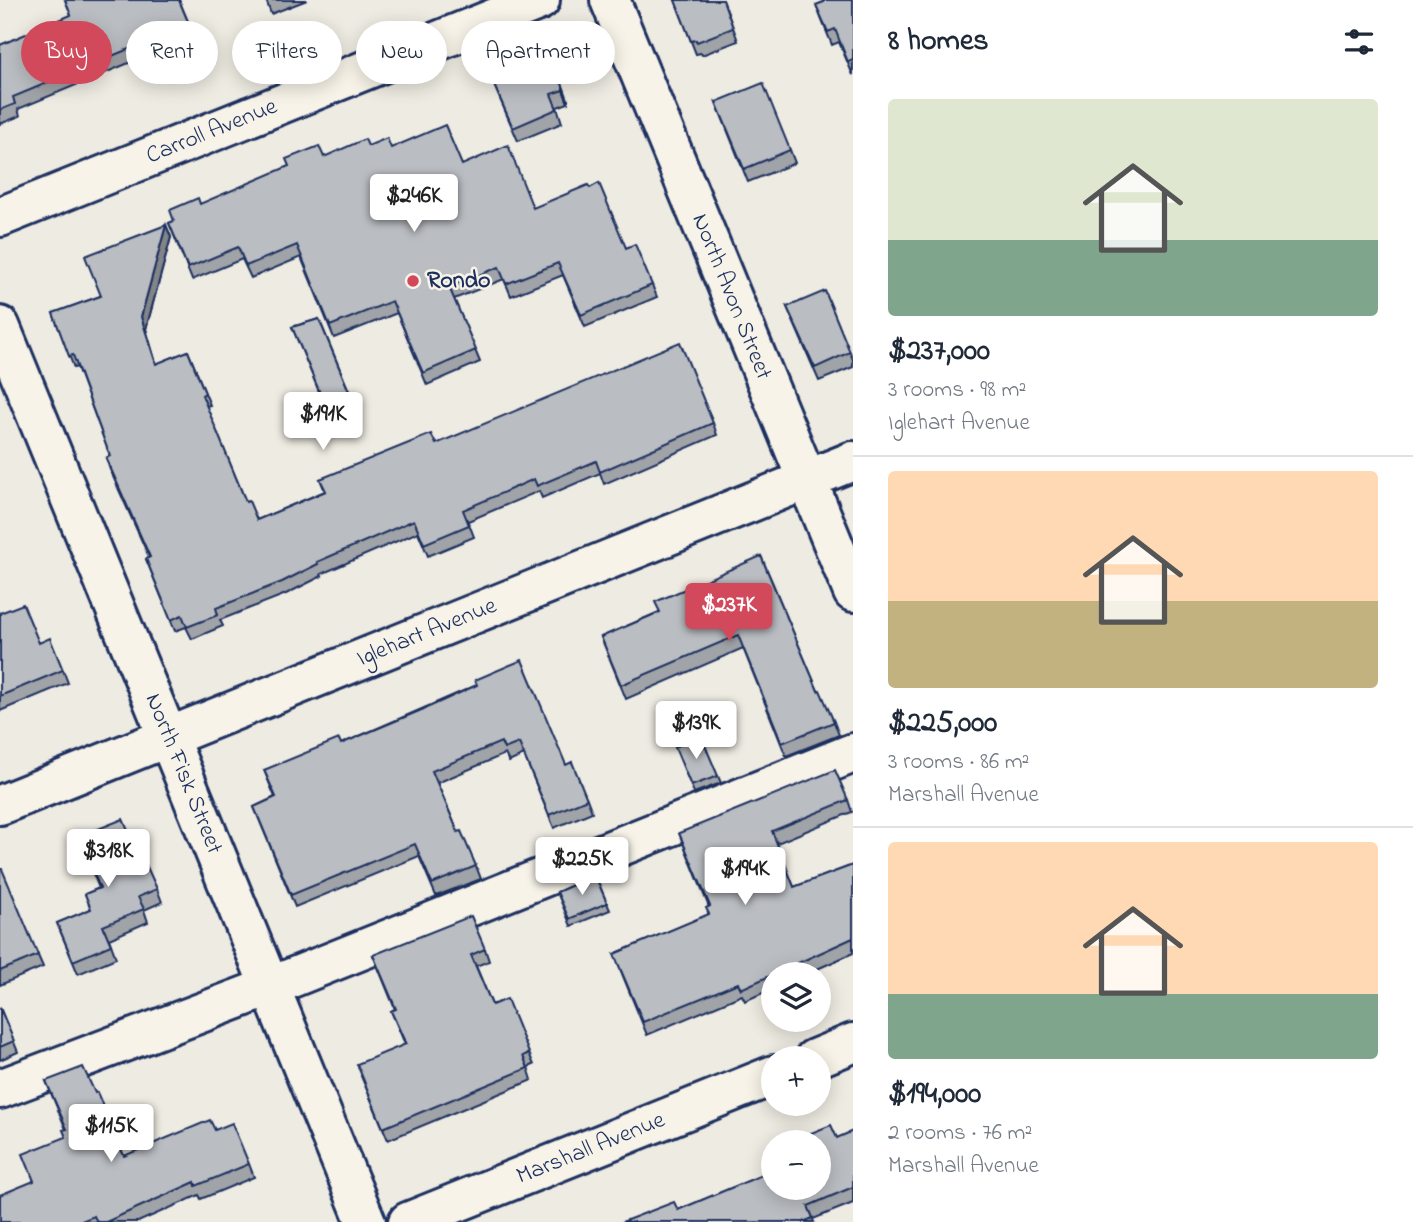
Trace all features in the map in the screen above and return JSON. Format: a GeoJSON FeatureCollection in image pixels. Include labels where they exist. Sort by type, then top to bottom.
{"type":"FeatureCollection","features":[{"type":"Feature","properties":{"kind":"street","name":"Carroll Avenue"},"geometry":{"type":"LineString","coordinates":[[0,217],[540,0]]}},
{"type":"Feature","properties":{"kind":"street","name":"North Avon Street"},"geometry":{"type":"LineString","coordinates":[[610,0],[853,593]]}},
{"type":"Feature","properties":{"kind":"street","name":"North Fisk Street"},"geometry":{"type":"LineString","coordinates":[[0,326],[366,1222]]}},
{"type":"Feature","properties":{"kind":"street","name":"Iglehart Avenue"},"geometry":{"type":"LineString","coordinates":[[0,805],[853,461]]}},
{"type":"Feature","properties":{"kind":"street"},"geometry":{"type":"LineString","coordinates":[[0,1089],[269,987],[853,753]]}},
{"type":"Feature","properties":{"kind":"street"},"geometry":{"type":"LineString","coordinates":[[831,1052],[853,1043]]}},
{"type":"Feature","properties":{"kind":"street","name":"Marshall Avenue"},"geometry":{"type":"LineString","coordinates":[[408,1222],[761,1080]]}},
{"type":"Feature","properties":{"kind":"building"},"geometry":{"type":"Polygon","coordinates":[[[65,0],[179,0],[188,21],[126,21],[126,50],[112,56],[112,21],[57,21],[71,15],[65,0]]]}},
{"type":"Feature","properties":{"kind":"building"},"geometry":{"type":"Polygon","coordinates":[[[675,0],[723,0],[733,28],[697,42],[691,41],[675,0]]]}},
{"type":"Feature","properties":{"kind":"building"},"geometry":{"type":"Polygon","coordinates":[[[824,0],[853,0],[853,60],[848,62],[835,29],[828,32],[816,5],[824,0]]]}},
{"type":"Feature","properties":{"kind":"building"},"geometry":{"type":"Polygon","coordinates":[[[21,36],[21,84],[44,84],[13,97],[15,104],[0,110],[0,45],[21,36]]]}},
{"type":"Feature","properties":{"kind":"building"},"geometry":{"type":"Polygon","coordinates":[[[763,83],[790,150],[744,169],[716,102],[763,83]]]}},
{"type":"Feature","properties":{"kind":"building"},"geometry":{"type":"Polygon","coordinates":[[[562,84],[563,90],[551,94],[557,109],[513,128],[494,85],[562,84]]]}},
{"type":"Feature","properties":{"kind":"building"},"geometry":{"type":"Polygon","coordinates":[[[445,125],[462,165],[508,145],[533,208],[599,183],[626,248],[635,244],[652,285],[581,315],[558,263],[506,284],[499,267],[449,287],[476,350],[423,373],[392,301],[330,326],[297,245],[246,266],[238,247],[188,268],[169,223],[174,221],[170,210],[198,198],[200,204],[289,166],[286,159],[319,146],[324,157],[365,139],[368,146],[387,138],[391,148],[445,125]]]}},
{"type":"Feature","properties":{"kind":"building"},"geometry":{"type":"Polygon","coordinates":[[[166,225],[141,317],[156,364],[188,351],[205,393],[202,395],[246,502],[249,501],[257,520],[326,491],[320,479],[431,434],[436,444],[680,342],[713,423],[600,472],[596,461],[537,486],[534,479],[463,510],[469,525],[424,544],[414,520],[317,562],[318,564],[282,582],[216,608],[218,615],[187,627],[182,615],[171,620],[146,559],[150,557],[106,458],[110,456],[73,355],[69,356],[53,313],[101,296],[85,256],[166,225]]]}},
{"type":"Feature","properties":{"kind":"building"},"geometry":{"type":"Polygon","coordinates":[[[825,291],[850,352],[815,368],[787,307],[825,291]]]}},
{"type":"Feature","properties":{"kind":"building"},"geometry":{"type":"Polygon","coordinates":[[[319,319],[353,401],[328,412],[292,327],[319,319]]]}},
{"type":"Feature","properties":{"kind":"building"},"geometry":{"type":"Polygon","coordinates":[[[761,556],[818,691],[820,690],[834,722],[782,743],[738,635],[621,685],[601,637],[660,612],[655,602],[761,556]]]}},
{"type":"Feature","properties":{"kind":"building"},"geometry":{"type":"Polygon","coordinates":[[[23,604],[39,643],[50,638],[63,670],[0,696],[0,613],[23,604]]]}},
{"type":"Feature","properties":{"kind":"building"},"geometry":{"type":"Polygon","coordinates":[[[522,660],[566,765],[572,762],[587,799],[549,815],[519,743],[504,749],[501,742],[432,771],[476,866],[432,884],[415,844],[291,895],[254,807],[276,797],[264,770],[339,739],[341,744],[431,706],[477,685],[475,680],[522,660]]]}},
{"type":"Feature","properties":{"kind":"building"},"geometry":{"type":"Polygon","coordinates":[[[701,736],[718,776],[691,786],[675,747],[701,736]]]}},
{"type":"Feature","properties":{"kind":"building"},"geometry":{"type":"Polygon","coordinates":[[[835,770],[848,800],[772,831],[794,887],[853,865],[853,938],[800,962],[761,962],[761,980],[741,989],[738,983],[643,1022],[614,954],[709,914],[706,908],[710,906],[679,833],[835,770]]]}},
{"type":"Feature","properties":{"kind":"building"},"geometry":{"type":"Polygon","coordinates":[[[123,819],[140,859],[143,858],[157,889],[138,897],[144,909],[103,926],[111,945],[73,961],[57,923],[91,909],[85,894],[100,888],[78,837],[123,819]]]}},
{"type":"Feature","properties":{"kind":"building"},"geometry":{"type":"Polygon","coordinates":[[[0,869],[38,955],[0,971],[0,869]]]}},
{"type":"Feature","properties":{"kind":"building"},"geometry":{"type":"Polygon","coordinates":[[[595,875],[607,903],[569,919],[557,892],[595,875]]]}},
{"type":"Feature","properties":{"kind":"building"},"geometry":{"type":"Polygon","coordinates":[[[471,916],[485,949],[471,955],[492,1005],[507,999],[529,1053],[523,1056],[528,1068],[383,1128],[357,1064],[406,1044],[391,1011],[396,1009],[373,955],[471,916]]]}},
{"type":"Feature","properties":{"kind":"building"},"geometry":{"type":"Polygon","coordinates":[[[0,1008],[14,1041],[0,1047],[0,1008]]]}},
{"type":"Feature","properties":{"kind":"building"},"geometry":{"type":"Polygon","coordinates":[[[83,1067],[95,1093],[97,1092],[124,1156],[210,1120],[215,1130],[232,1123],[249,1164],[196,1186],[195,1182],[106,1222],[97,1222],[94,1216],[79,1222],[0,1222],[0,1195],[34,1181],[23,1154],[66,1137],[63,1130],[67,1129],[46,1081],[83,1067]]]}},
{"type":"Feature","properties":{"kind":"building"},"geometry":{"type":"Polygon","coordinates":[[[831,1125],[837,1138],[853,1131],[853,1187],[831,1196],[831,1130],[818,1130],[831,1125]]]}},
{"type":"Feature","properties":{"kind":"building"},"geometry":{"type":"Polygon","coordinates":[[[761,1176],[761,1200],[822,1200],[808,1206],[813,1218],[803,1222],[622,1222],[674,1202],[678,1210],[761,1176]]]}},
{"type":"Feature","properties":{"kind":"place","name":"Rondo"},"geometry":{"type":"Point","coordinates":[413,281]}}]}
